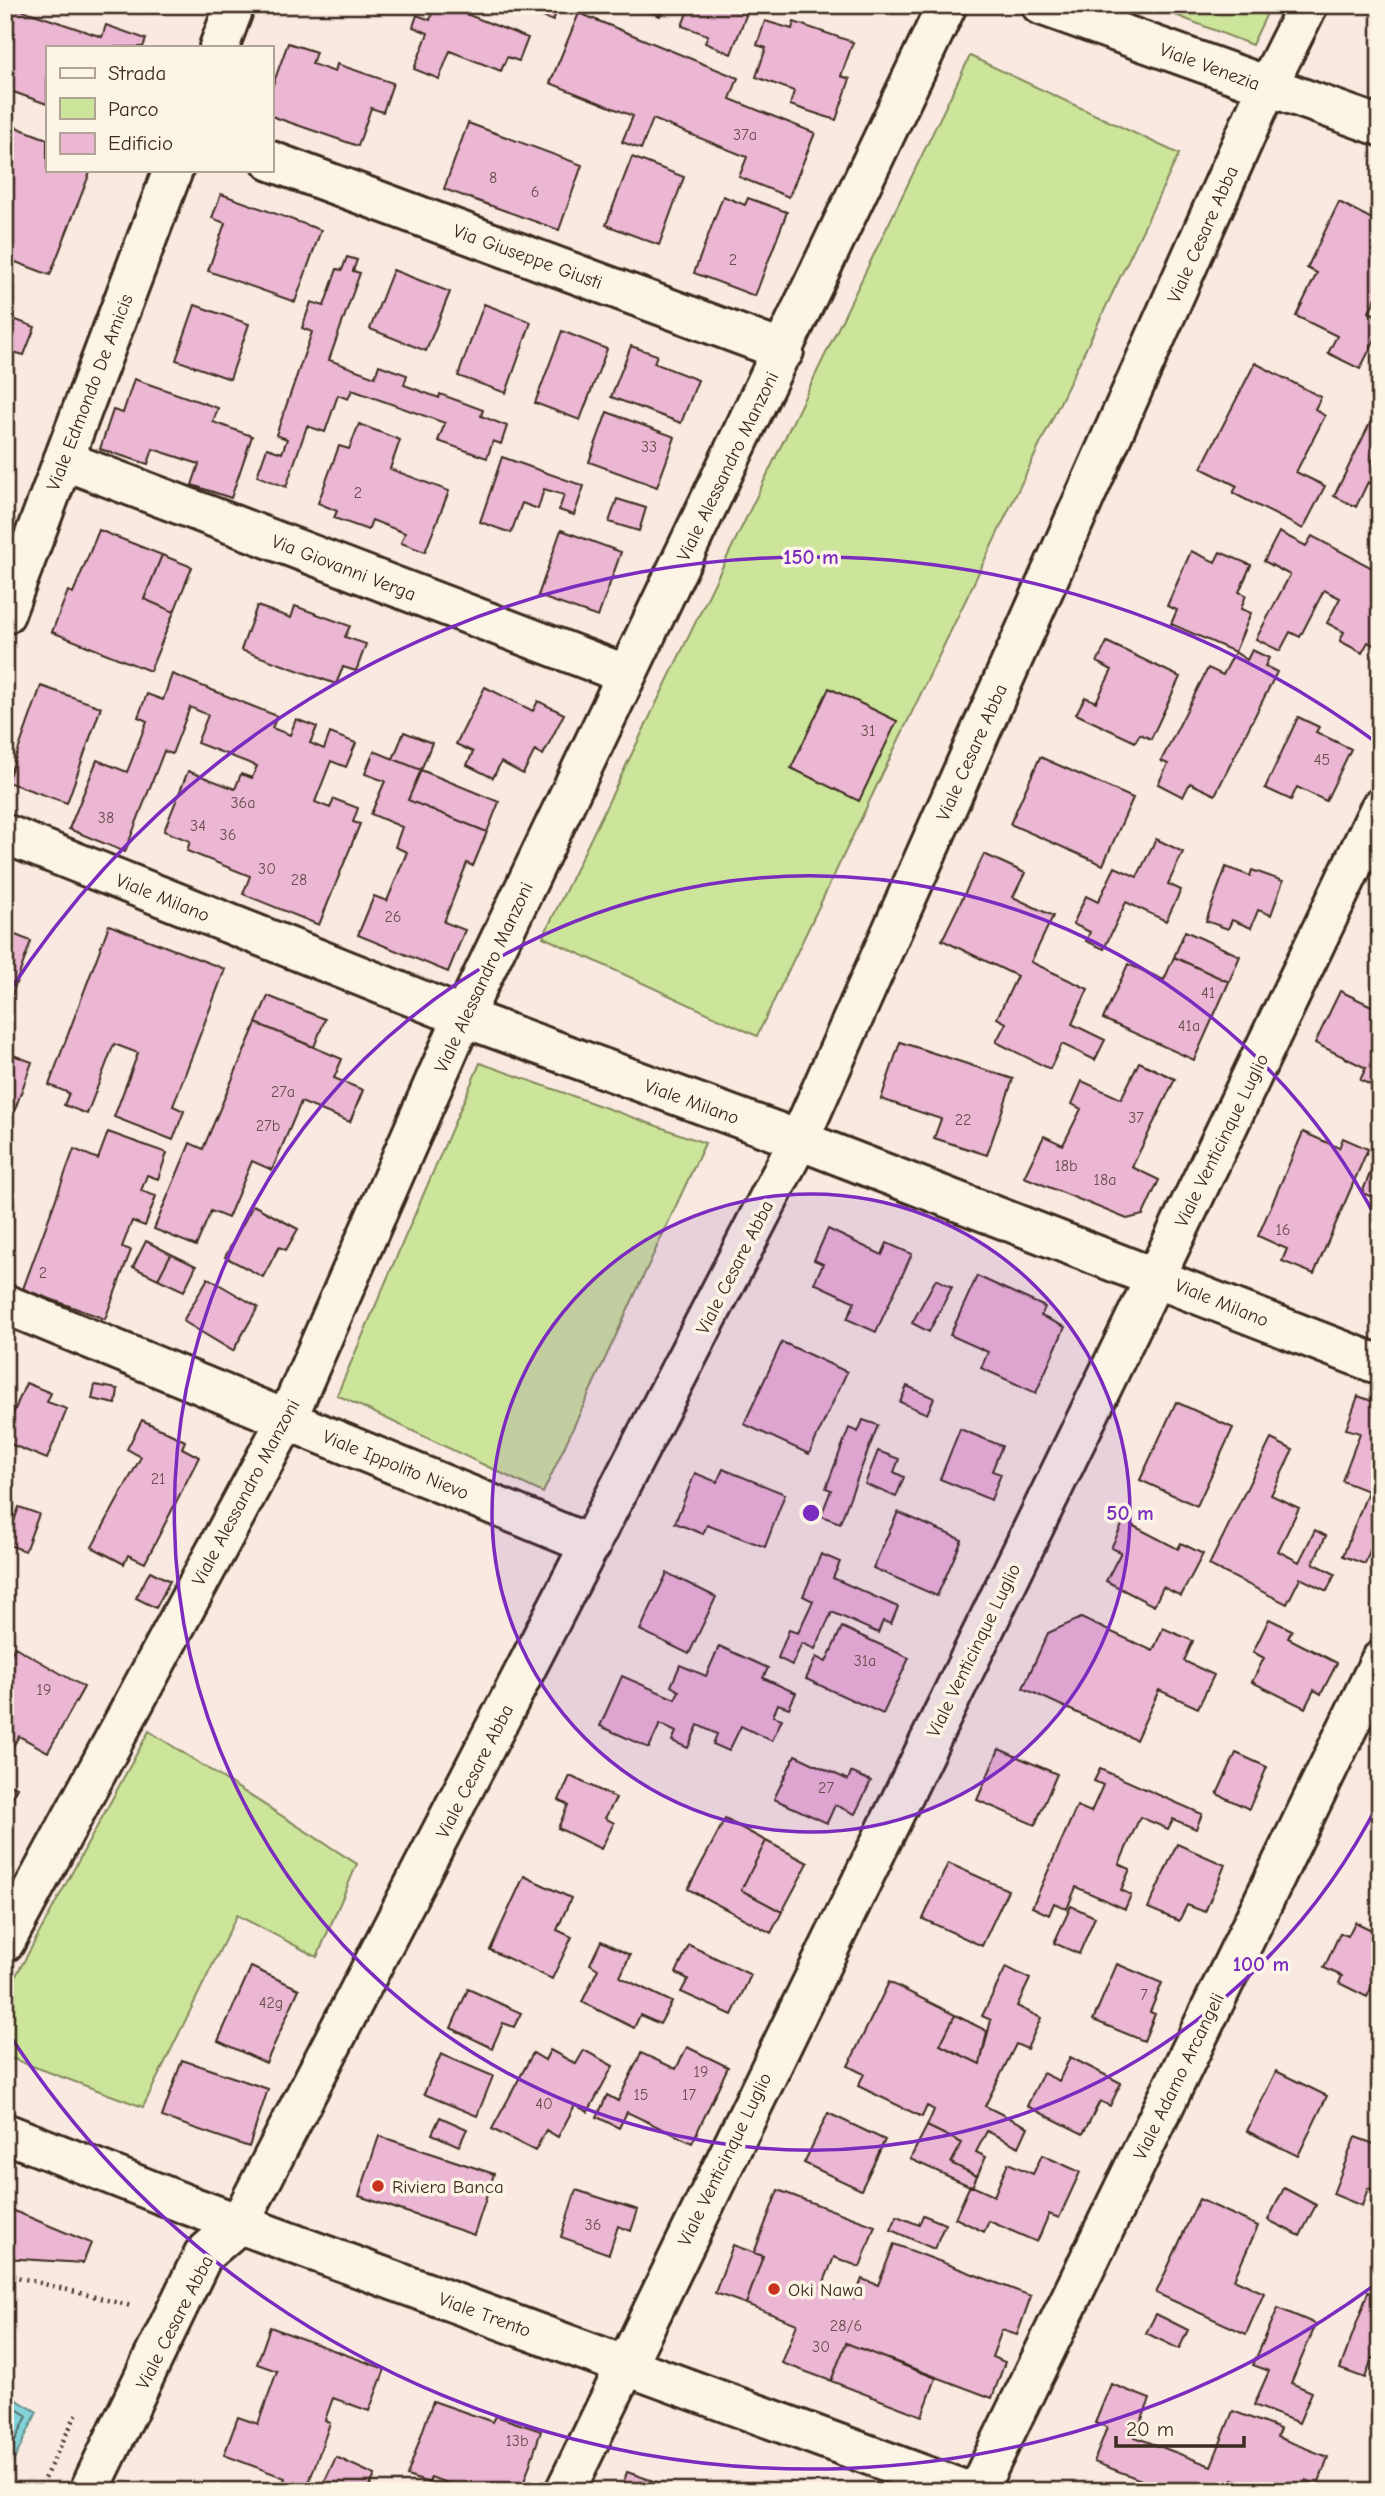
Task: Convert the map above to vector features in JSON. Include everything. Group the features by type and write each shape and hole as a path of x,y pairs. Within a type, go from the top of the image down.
{"street":[{"path":"219,46 235,5"},
{"name":"Viale Alessandro Manzoni","path":"5,1942 287,1419 463,1017 625,674 784,351 947,5"},
{"name":"Viale Venezia","path":"1041,5 1380,126"},
{"name":"Viale Cesare Abba","path":"89,2491 203,2255 239,2224 799,1140 1267,87 1308,5"},
{"name":"Via Giuseppe Giusti","path":"273,162 784,351"},
{"name":"Viale Edmondo De Amicis","path":"5,614 172,172"},
{"name":"Via Giovanni Verga","path":"63,460 625,674"},
{"name":"Viale Venticinque Luglio","path":"565,2491 1156,1276 1380,808"},
{"name":"Viale Milano","path":"5,834 463,1017 799,1140 1156,1276 1380,1365"},
{"name":"Viale Ippolito Nievo","path":"5,1304 591,1545"},
{"name":"Viale Adamo Arcangeli","path":"977,2491 1380,1661"},
{"name":"Viale Trento","path":"5,2133 239,2224 967,2491"}],"path":[{"path":"5,2274 132,2304 126,2317"},
{"path":"38,2491 82,2404"}],"green space":[{"path":"1150,5 1271,5 1252,45"},
{"path":"970,56 1179,154 757,1036 543,937"},
{"path":"480,1063 705,1143 543,1493 337,1395"},
{"path":"149,1731 357,1864 317,1957 237,1915 143,2107 5,2056 5,1996"}],"water":[{"path":"5,2393 37,2412 5,2479"}],"building":[{"path":"7,5 102,37 106,25 146,39 143,46 46,46 46,104 5,89"},
{"path":"436,5 443,5 528,38 519,61 507,57 501,71 450,51 439,79 414,69 428,33 413,27 417,15 430,20"},
{"path":"513,5 559,5 553,21"},
{"path":"631,5 665,5 660,16"},
{"path":"690,5 750,5 731,54 705,43 708,35 682,26"},
{"path":"579,13 738,78 730,99 815,133 789,197 739,177 747,157 653,119 641,149 622,142 633,116 550,83"},
{"path":"765,21 792,29 794,22 853,42 841,76 850,79 836,120 790,105 794,91 756,77 766,48 757,45"},
{"path":"288,43 316,52 312,64 335,72 337,64 393,83 383,112 371,108 358,146 273,117 273,84"},
{"path":"5,123 46,139 46,172 90,172 50,275 5,258 5,196 10,183 5,181"},
{"path":"468,123 582,165 559,230 444,189"},
{"path":"632,157 684,177 659,245 606,225"},
{"path":"221,194 321,230 295,302 208,271 225,223 212,218"},
{"path":"723,196 745,205 748,198 787,212 755,296 694,273"},
{"path":"1339,202 1380,223 1380,290 1369,312 1380,317 1380,329 1360,369 1328,353 1337,336 1296,316 1317,273 1307,268"},
{"path":"347,257 357,260 353,271 360,273 329,360 375,377 379,365 407,375 404,385 439,398 440,394 483,410 481,416 507,426 501,444 493,441 487,458 438,441 445,423 352,390 348,399 338,395 325,432 307,426 286,487 257,476 267,448 282,453 287,439 276,435 312,332 302,328 311,302 324,306 337,269 342,270"},
{"path":"393,270 450,292 426,351 370,329"},
{"path":"484,304 531,322 506,393 458,376"},
{"path":"195,305 249,324 230,379 176,360"},
{"path":"5,316 35,327 24,355 13,352 5,373"},
{"path":"562,331 607,349 580,420 535,403"},
{"path":"631,346 657,355 654,363 698,380 681,423 611,397"},
{"path":"1255,363 1321,397 1315,409 1325,416 1296,472 1325,486 1303,529 1233,493 1237,486 1201,468"},
{"path":"134,379 218,408 213,422 252,436 231,498 192,485 199,464 153,449 148,464 100,449 113,410 123,413"},
{"path":"1380,403 1380,454 1377,453 1371,463 1380,467 1380,471 1373,485 1368,482 1356,507 1334,496"},
{"path":"607,412 675,437 657,487 589,462"},
{"path":"359,424 400,440 390,469 449,491 425,552 401,543 405,533 372,520 368,530 334,518 337,511 318,503 339,446 349,449"},
{"path":"502,457 584,486 574,515 559,510 564,495 544,489 538,509 522,503 511,533 480,522"},
{"path":"617,499 646,508 639,531 609,522"},
{"path":"99,530 162,555 144,599 174,612 150,671 52,632 68,591 73,593"},
{"path":"561,530 621,552 598,617 538,596"},
{"path":"1279,532 1306,546 1312,536 1380,572 1380,648 1368,642 1362,653 1340,641 1344,632 1327,623 1340,598 1324,590 1300,637 1290,632 1280,651 1256,639 1290,575 1264,561"},
{"path":"1191,551 1215,562 1220,552 1251,565 1239,592 1246,595 1241,609 1251,613 1235,652 1171,624 1177,610 1167,606"},
{"path":"162,555 192,567 174,612 144,599"},
{"path":"257,606 291,618 295,606 350,626 345,637 366,644 356,671 343,667 336,684 241,650"},
{"path":"1107,642 1180,677 1151,739 1140,734 1135,742 1076,714 1085,697 1096,702 1112,670 1097,662"},
{"path":"1252,650 1269,658 1265,666 1277,672 1215,795 1190,783 1183,797 1158,784 1168,764 1161,761 1208,668 1223,675 1235,652 1247,660"},
{"path":"172,674 277,716 272,728 290,735 296,719 317,727 310,743 324,749 330,733 356,743 346,767 331,761 315,802 330,808 334,799 358,808 353,822 360,824 319,925 243,894 250,876 187,851 190,841 164,831 188,771 235,789 241,774 252,778 257,766 197,743 208,715 190,707 172,754 164,751 125,852 69,829 97,760 127,772 147,721 138,717 147,694 163,700"},
{"path":"41,686 101,707 67,803 7,782"},
{"path":"485,687 533,711 538,701 564,714 543,755 535,750 523,774 501,762 493,778 467,765 473,752 456,744"},
{"path":"829,688 897,721 859,801 791,768"},
{"path":"1298,717 1319,727 1316,732 1351,749 1326,801 1297,787 1291,800 1265,788"},
{"path":"404,732 432,743 421,770 393,759"},
{"path":"374,751 421,770 408,800 487,832 473,866 467,863 444,922 465,930 448,972 358,935 374,896 387,901 407,852 395,847 402,827 371,814 385,781 365,774"},
{"path":"1040,757 1133,798 1103,865 1010,824"},
{"path":"421,770 499,802 487,832 408,800"},
{"path":"1156,839 1183,852 1168,884 1181,890 1166,921 1126,902 1104,949 1086,941 1090,932 1073,924 1086,896 1098,902 1115,867 1137,877"},
{"path":"984,854 1025,873 1013,897 1053,916 1031,962 1088,989 1072,1024 1105,1040 1095,1060 1062,1044 1050,1069 996,1042 1006,1023 997,1018 1017,976 942,940"},
{"path":"1226,867 1250,876 1252,870 1283,881 1271,915 1258,910 1251,928 1232,920 1228,929 1206,921"},
{"path":"109,925 225,969 173,1106 184,1111 173,1140 114,1117 138,1053 114,1044 87,1114 64,1105 69,1093 49,1085"},
{"path":"5,931 31,941 5,1014"},
{"path":"1185,931 1240,956 1229,982 1174,957"},
{"path":"1174,957 1229,982 1194,1060 1103,1019 1128,964 1164,980"},
{"path":"1340,991 1380,1010 1380,1089 1360,1080 1366,1068 1315,1043"},
{"path":"268,996 325,1019 314,1047 256,1023"},
{"path":"256,1023 342,1059 334,1078 363,1090 350,1122 301,1102 272,1170 252,1161 228,1218 211,1211 196,1246 154,1229 190,1143 203,1149"},
{"path":"900,1042 1013,1079 987,1155 934,1138 941,1119 881,1099"},
{"path":"5,1052 32,1062 5,1137"},
{"path":"1139,1062 1175,1079 1132,1167 1159,1180 1143,1215 1127,1219 1024,1177 1044,1136 1063,1145 1081,1109 1072,1104 1082,1081 1121,1099"},
{"path":"108,1132 167,1153 158,1179 147,1175 141,1191 156,1196 145,1226 132,1221 122,1247 131,1250 105,1319 23,1289 74,1149 98,1159"},
{"path":"1303,1132 1339,1148 1343,1138 1368,1149 1314,1274 1282,1261 1287,1249 1258,1236"},
{"path":"1380,1149 1380,1200 1362,1193"},
{"path":"253,1205 298,1229 286,1250 279,1247 263,1277 225,1257"},
{"path":"828,1229 882,1255 887,1243 912,1254 876,1332 847,1319 855,1302 814,1283 823,1264 814,1260"},
{"path":"146,1241 171,1254 158,1279 133,1267"},
{"path":"171,1254 196,1266 184,1291 158,1279"},
{"path":"977,1276 1045,1307 1041,1316 1065,1327 1036,1393 981,1368 988,1352 950,1335"},
{"path":"208,1278 258,1307 233,1351 183,1321"},
{"path":"936,1279 952,1287 929,1332 912,1323"},
{"path":"782,1342 847,1372 809,1454 744,1424"},
{"path":"26,1383 51,1393 47,1402 67,1409 47,1459 5,1442 5,1433"},
{"path":"95,1385 118,1389 116,1404 92,1399"},
{"path":"907,1386 934,1398 927,1414 900,1402"},
{"path":"1358,1396 1380,1404 1380,1532 1377,1531 1365,1564 1343,1556 1368,1491 1342,1481 1360,1433 1346,1429"},
{"path":"1176,1402 1233,1428 1197,1506 1140,1480"},
{"path":"142,1420 185,1441 182,1448 199,1457 145,1563 128,1555 124,1564 92,1547 141,1457 127,1449"},
{"path":"863,1420 878,1425 840,1523 821,1516 831,1490 826,1488 849,1428 858,1432"},
{"path":"960,1429 1002,1446 992,1471 1001,1474 991,1500 940,1479"},
{"path":"1271,1439 1293,1450 1271,1495 1299,1508 1278,1551 1299,1562 1315,1530 1326,1536 1313,1563 1335,1574 1327,1591 1300,1578 1287,1604 1209,1565"},
{"path":"878,1451 899,1459 894,1472 904,1477 896,1497 865,1484"},
{"path":"723,1469 785,1494 765,1547 707,1525 703,1534 675,1523 695,1473 717,1482"},
{"path":"19,1507 39,1514 25,1551 6,1544"},
{"path":"898,1512 962,1540 937,1596 873,1568"},
{"path":"1124,1521 1178,1549 1181,1543 1203,1554 1181,1596 1163,1587 1154,1606 1106,1581 1121,1552 1111,1548"},
{"path":"821,1554 840,1562 833,1578 898,1607 891,1624 883,1621 878,1633 832,1612 815,1649 802,1643 792,1665 778,1658 789,1630 798,1633 813,1601 803,1596"},
{"path":"150,1571 170,1581 156,1608 136,1598"},
{"path":"667,1573 716,1597 689,1654 640,1630"},
{"path":"1081,1618 1153,1651 1163,1628 1193,1641 1184,1661 1214,1675 1198,1708 1159,1690 1136,1740 1023,1688 1048,1633"},
{"path":"1269,1619 1292,1630 1288,1638 1337,1663 1321,1694 1314,1690 1305,1708 1252,1682 1264,1658 1253,1652"},
{"path":"842,1627 909,1658 883,1714 806,1679 816,1657 826,1662"},
{"path":"719,1646 768,1668 763,1678 796,1693 789,1708 778,1704 773,1716 782,1719 772,1741 741,1726 729,1751 713,1744 717,1734 698,1725 688,1748 672,1741 676,1732 660,1724 649,1748 600,1726 622,1676 675,1699 679,1691 671,1686 680,1665 706,1676"},
{"path":"15,1647 84,1687 48,1752 19,1736 9,1753 5,1751 5,1701 9,1695 5,1693 5,1663"},
{"path":"999,1749 1057,1774 1035,1825 977,1800"},
{"path":"1236,1753 1267,1767 1249,1809 1217,1794"},
{"path":"795,1755 848,1780 851,1772 871,1781 855,1814 835,1805 827,1823 774,1799"},
{"path":"1100,1769 1202,1814 1196,1829 1173,1819 1168,1829 1140,1817 1119,1864 1130,1869 1121,1890 1131,1895 1125,1909 1076,1887 1067,1909 1054,1903 1049,1915 1032,1907 1077,1806 1091,1812 1103,1785 1094,1781"},
{"path":"570,1776 616,1798 605,1818 614,1823 601,1849 558,1828 568,1805 559,1800"},
{"path":"5,1782 17,1787 5,1816"},
{"path":"725,1819 766,1841 741,1890 782,1912 771,1933 688,1889"},
{"path":"766,1841 808,1863 782,1912 741,1890"},
{"path":"1177,1844 1225,1865 1205,1912 1187,1905 1179,1921 1148,1908"},
{"path":"948,1863 1008,1890 982,1946 923,1919"},
{"path":"524,1876 571,1898 557,1930 572,1937 552,1979 490,1950"},
{"path":"1071,1906 1095,1917 1079,1954 1054,1943"},
{"path":"1355,1922 1380,1934 1380,1969 1367,1997 1339,1983 1342,1976 1324,1968 1340,1933 1348,1936"},
{"path":"601,1941 630,1955 620,1977 672,2002 660,2024 640,2015 634,2028 582,2002 598,1969 590,1964"},
{"path":"689,1945 751,1975 732,2015 681,1992 688,1979 676,1973"},
{"path":"1117,1964 1162,1983 1150,2012 1155,2014 1144,2041 1093,2020"},
{"path":"251,1967 299,1989 266,2063 218,2041"},
{"path":"1006,1967 1030,1979 1017,2006 1041,2018 1027,2049 1016,2044 985,2106 1028,2127 1019,2147 987,2131 976,2152 986,2157 977,2176 951,2163 962,2143 927,2126 934,2110 927,2106 922,2117 858,2086 864,2074 848,2066 889,1982 955,2015 940,2045 980,2064 991,2020 982,2016"},
{"path":"468,1989 521,2013 514,2027 503,2023 492,2048 451,2028"},
{"path":"955,2015 987,2031 980,2064 940,2045"},
{"path":"687,2047 728,2067 692,2143 627,2112 619,2128 597,2117 607,2095 618,2101 641,2053 676,2069"},
{"path":"550,2050 576,2064 584,2050 613,2066 588,2112 575,2105 558,2137 546,2130 535,2151 492,2129 533,2053 545,2060"},
{"path":"441,2054 493,2076 477,2116 424,2094"},
{"path":"1070,2057 1121,2083 1110,2106 1100,2101 1083,2134 1027,2106 1043,2073 1059,2081"},
{"path":"182,2060 268,2089 249,2147 162,2117"},
{"path":"1276,2071 1327,2096 1298,2156 1247,2131"},
{"path":"828,2113 885,2140 861,2190 804,2163"},
{"path":"440,2117 467,2129 459,2146 432,2134"},
{"path":"927,2126 962,2143 951,2163 977,2176 972,2187 910,2159"},
{"path":"379,2136 494,2174 474,2235 359,2196"},
{"path":"1355,2137 1380,2146 1380,2192 1368,2188 1362,2206 1333,2194"},
{"path":"1042,2155 1080,2172 1059,2218 1049,2214 1037,2242 989,2221 984,2232 955,2218 970,2185 994,2196 1008,2163 1033,2174"},
{"path":"1284,2188 1316,2205 1300,2236 1268,2220"},
{"path":"576,2190 638,2210 631,2231 618,2226 609,2254 561,2237"},
{"path":"778,2190 875,2226 860,2267 834,2257 822,2287 854,2299 862,2279 878,2285 894,2244 1031,2296 1017,2335 1002,2330 992,2357 1005,2362 992,2398 846,2343 831,2381 782,2363 797,2324 746,2304 763,2256 754,2253"},
{"path":"1199,2199 1258,2226 1234,2279 1264,2293 1246,2334 1156,2293"},
{"path":"5,2207 91,2243 83,2263 5,2258"},
{"path":"923,2215 945,2224 934,2249 891,2230 897,2216 919,2225"},
{"path":"733,2245 763,2256 746,2304 715,2293"},
{"path":"1368,2292 1380,2296 1380,2361 1372,2358 1365,2378 1340,2369"},
{"path":"1278,2308 1316,2324 1291,2383 1312,2392 1299,2423 1254,2405 1269,2371 1253,2365"},
{"path":"1156,2314 1188,2330 1179,2349 1146,2333"},
{"path":"270,2327 385,2369 369,2411 333,2398 325,2420 330,2423 306,2491 281,2490 285,2478 224,2455 238,2417 258,2424 277,2371 257,2364"},
{"path":"846,2343 936,2378 922,2416 831,2381"},
{"path":"1111,2384 1150,2399 1135,2437 1211,2466 1233,2411 1280,2429 1277,2437 1328,2457 1318,2485 1306,2480 1302,2491 1262,2491 1233,2480 1229,2491 1170,2491 1094,2462 1107,2427 1095,2423"},
{"path":"433,2401 493,2422 496,2416 541,2431 521,2491 467,2491 431,2477 429,2483 407,2476"},
{"path":"336,2457 375,2475 368,2491 320,2491"},
{"path":"627,2472 683,2491 621,2491"}],"place":[{"name":"Riviera Banca","path":"378,2186"},
{"name":"Oki Nawa","path":"774,2289"}]}
